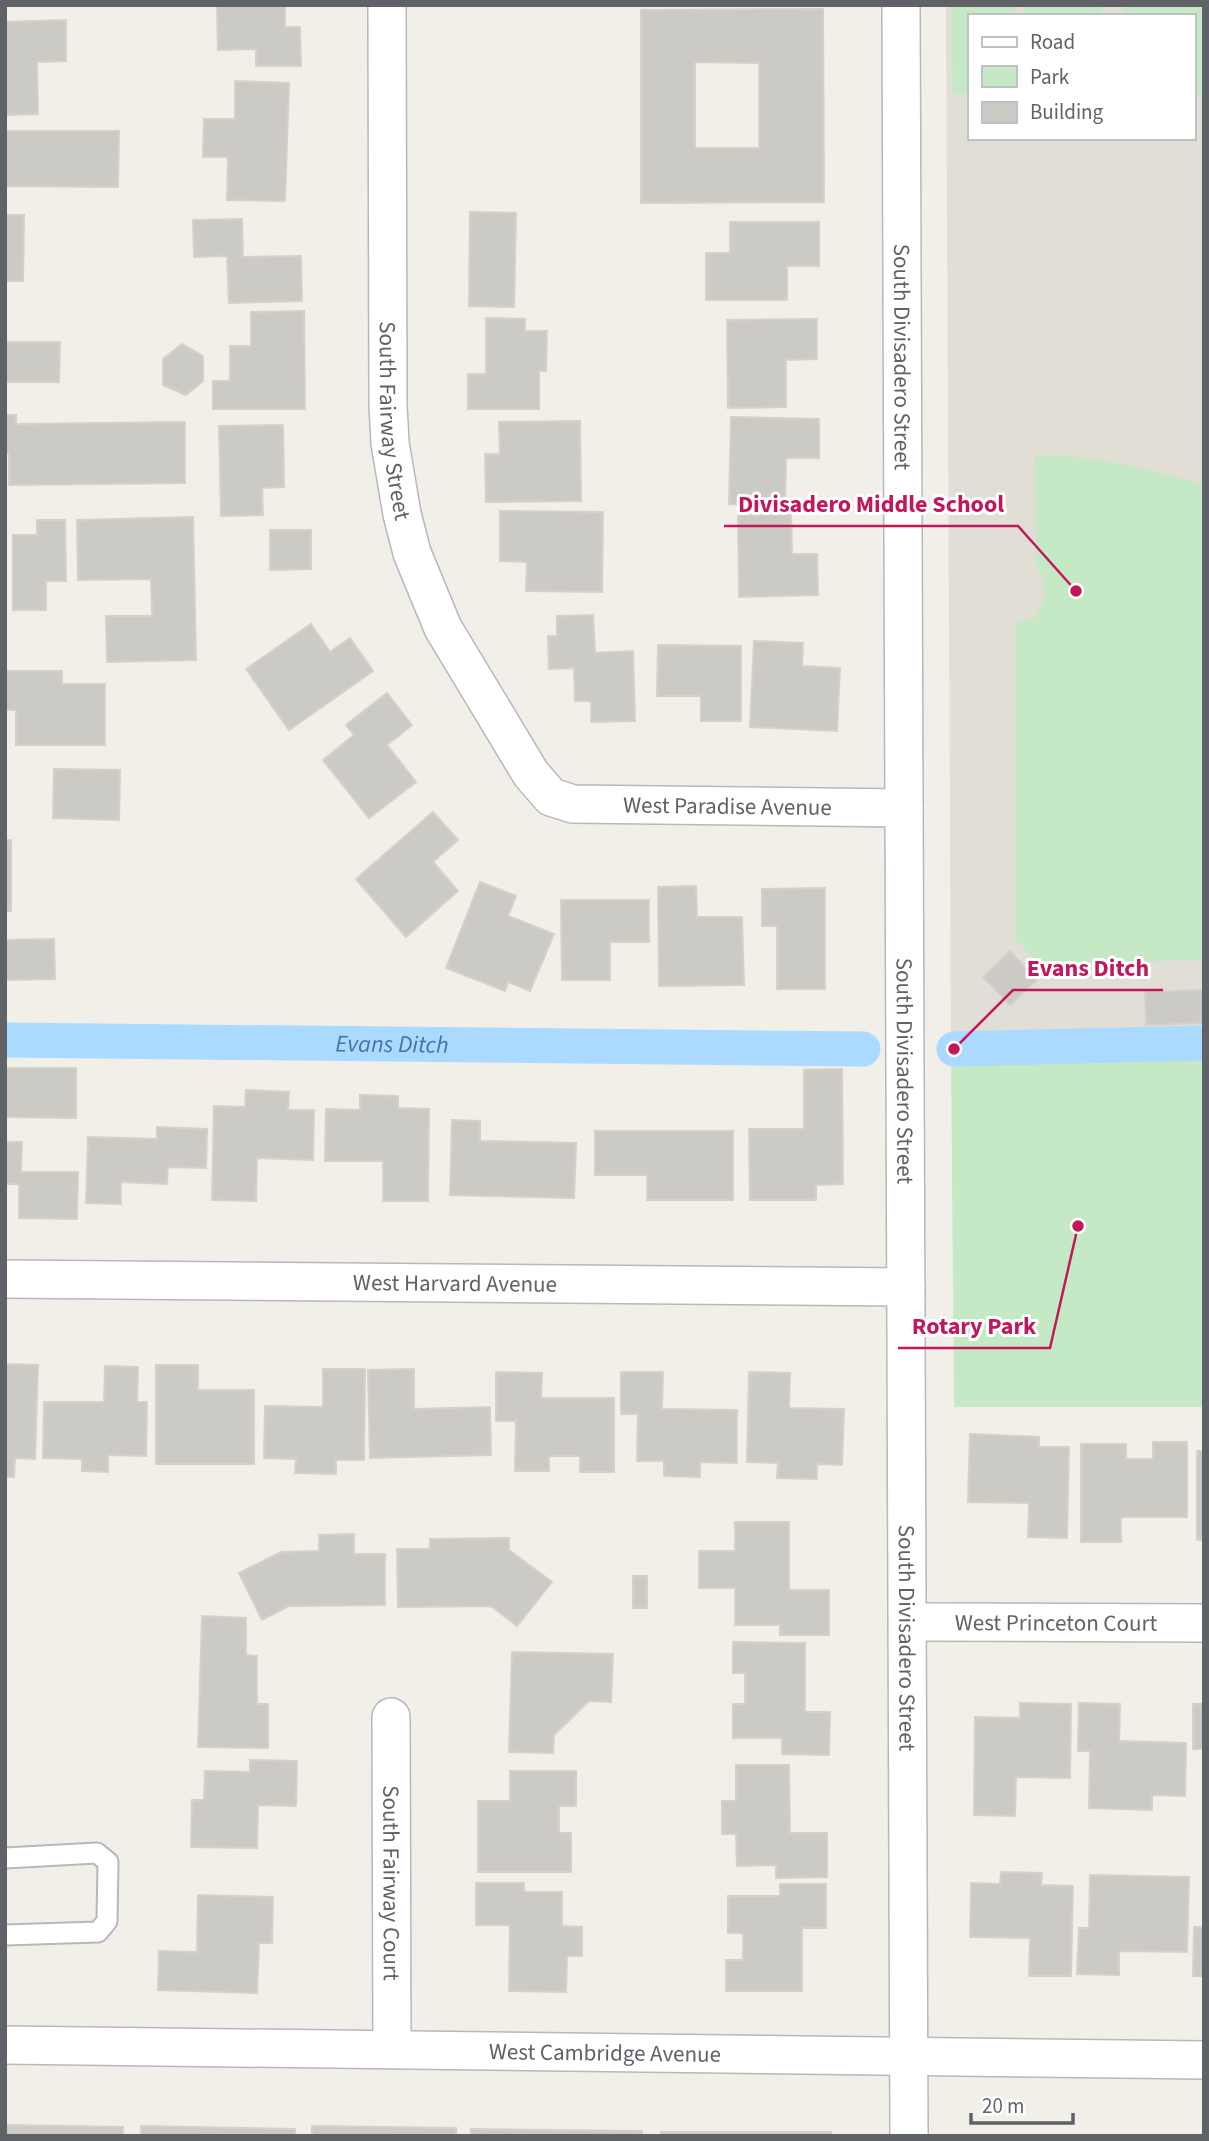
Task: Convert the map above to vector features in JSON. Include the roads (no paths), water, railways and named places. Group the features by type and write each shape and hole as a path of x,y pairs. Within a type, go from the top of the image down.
{"street":[{"name":"South Fairway Street","path":"387,5 388,405 390,443 402,513 412,552 443,628 531,774 551,797"},
{"name":"South Divisadero Street","path":"901,5 909,2136"},
{"name":"West Paradise Avenue","path":"551,797 573,804 904,808"},
{"name":"West Harvard Avenue","path":"5,1279 906,1287"},
{"name":"West Princeton Court","path":"909,1622 1204,1623"},
{"name":"South Fairway Court","path":"391,1717 393,2049"},
{"name":"West Cambridge Avenue","path":"5,2045 1204,2060"}],"lane":[{"path":"5,1858 97,1853 108,1862 107,1921 98,1932 5,1935"}],"waterway":[{"name":"Evans Ditch","path":"5,1040 863,1049"},
{"name":"Evans Ditch","path":"954,1049 1204,1043"}],"place":[{"name":"Divisadero Middle School","path":"1076,591"},
{"name":"Evans Ditch","path":"954,1049"},
{"name":"Rotary Park","path":"1078,1226"}]}
